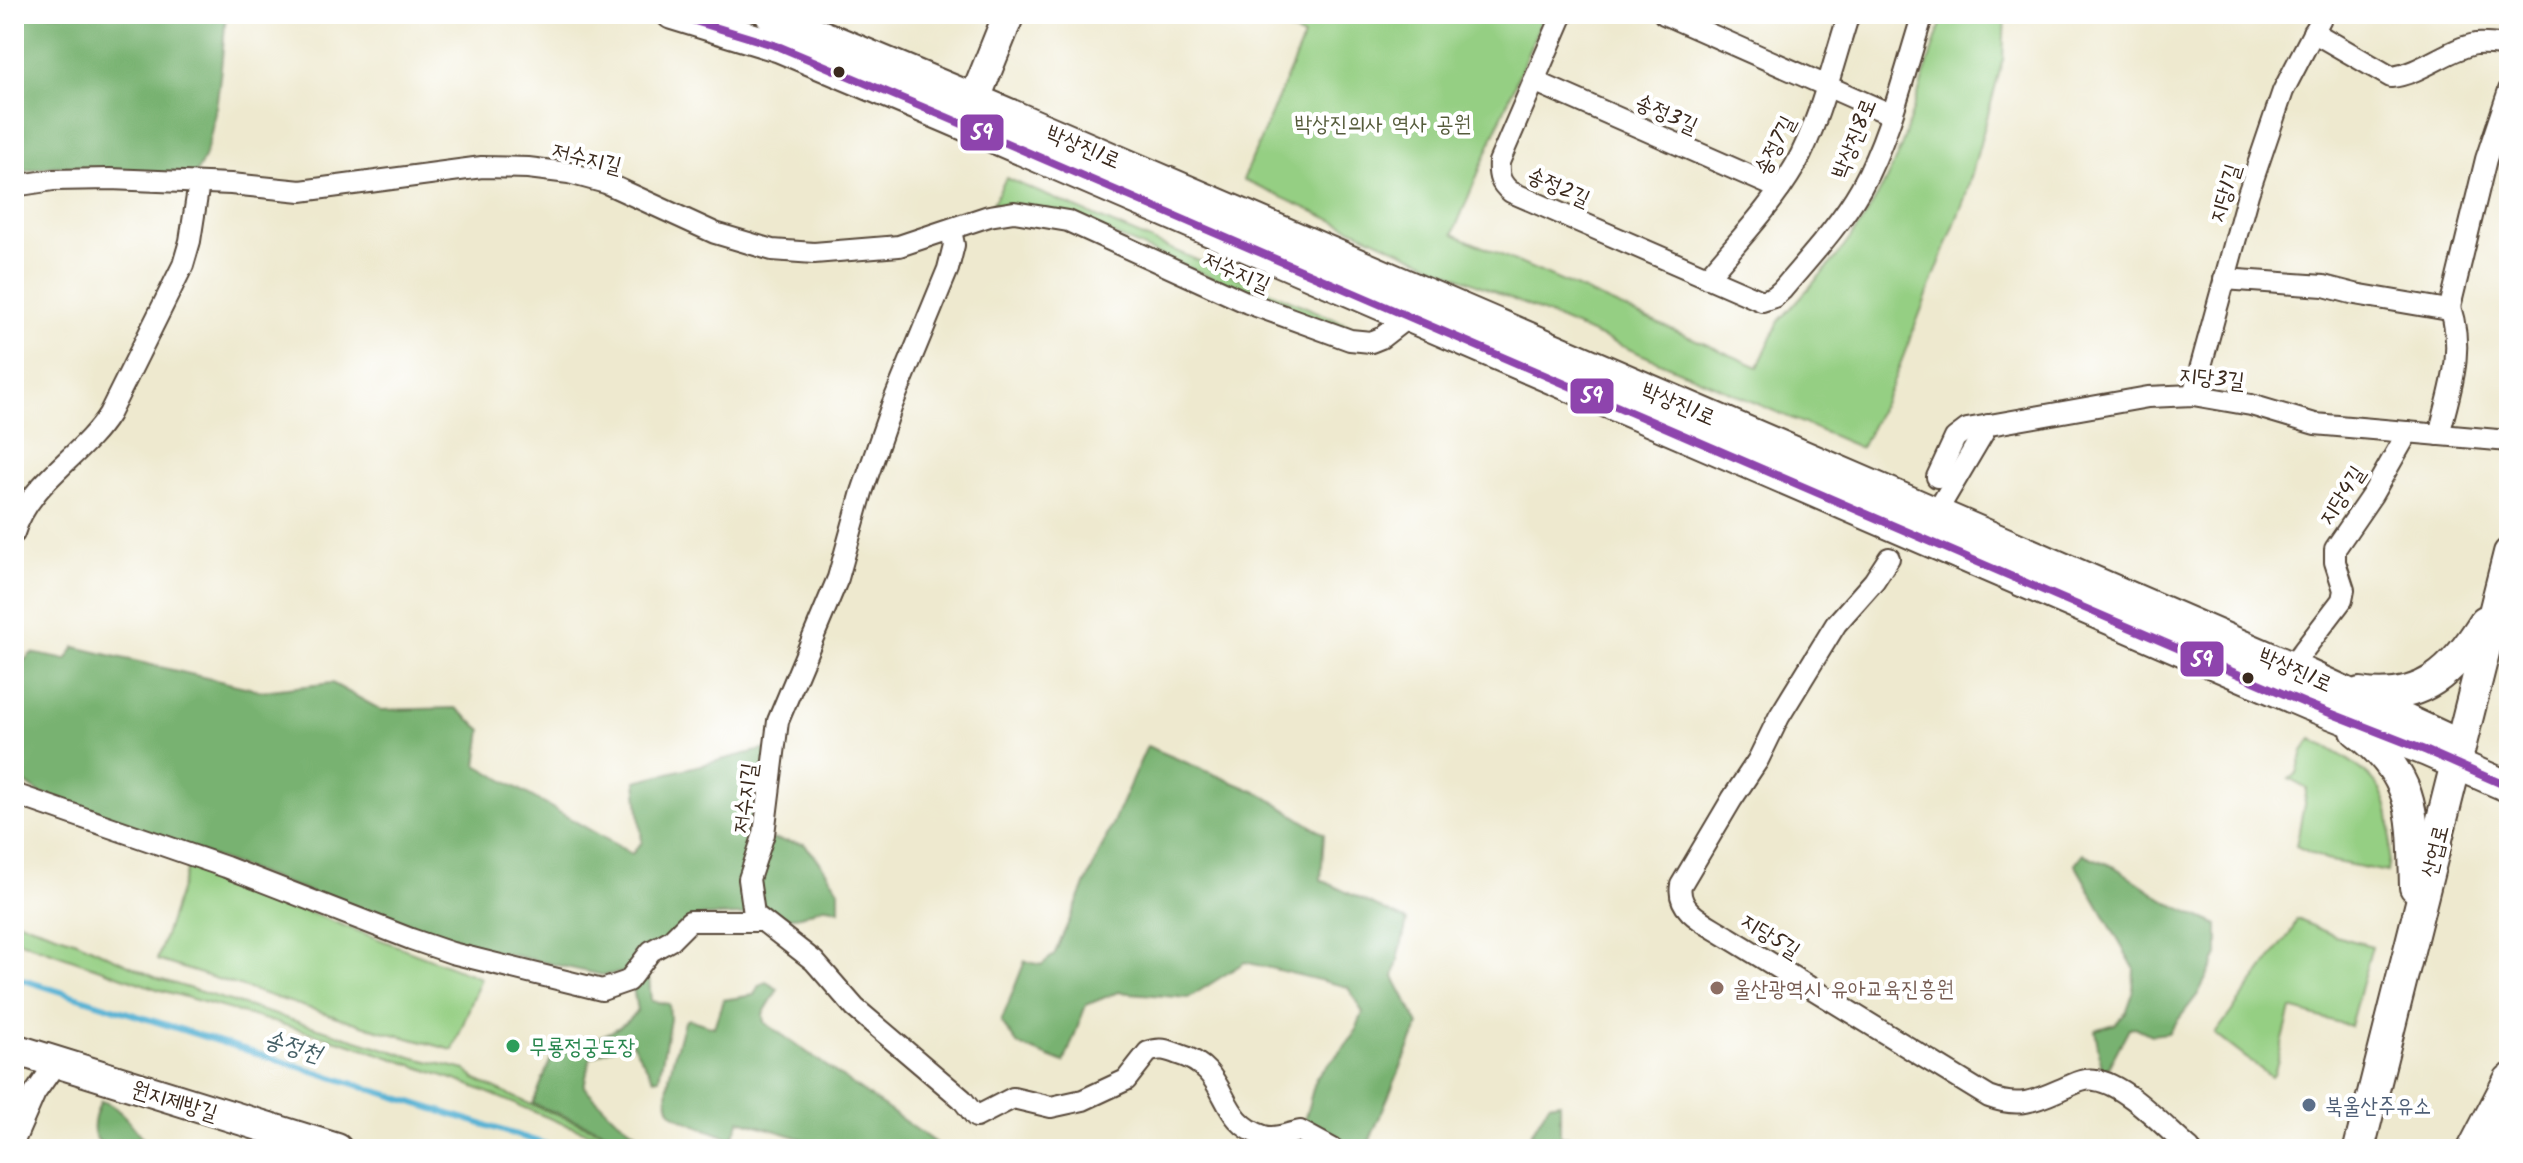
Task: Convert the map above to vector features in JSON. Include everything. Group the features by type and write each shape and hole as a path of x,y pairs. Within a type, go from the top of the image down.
{"street":[{"name":"박상진1로","path":"672,14 960,108 1936,513 2291,667 2342,704"},
{"name":"박상진1로","path":"770,14 960,108 1408,317 2342,704 2501,774"},
{"path":"960,108 987,14"},
{"path":"960,108 1009,14"},
{"name":"송정2길","path":"1563,14 1499,162 1498,174 1502,184 1511,192 1755,299 1768,300"},
{"path":"1664,14 1890,114"},
{"name":"송정7길","path":"1707,278 1780,189 1808,138 1849,14"},
{"name":"박상진8로","path":"1768,300 1782,290 1846,210 1875,159 1923,14"},
{"path":"2318,23 2391,77 2477,44 2509,46"},
{"name":"지당1길","path":"2193,395 2248,194 2283,91 2318,23"},
{"name":"송정3길","path":"1534,81 1780,189"},
{"path":"2439,435 2459,349 2450,307 2486,159 2509,90"},
{"name":"저수지길","path":"14,186 53,180 110,179 301,191 482,167 528,168 569,173 606,183 715,233 772,250 814,253 899,246 989,216 1014,212 1068,221 1248,303 1350,340 1371,342 1408,317"},
{"path":"14,533 27,504 99,429 109,414 183,265 199,183"},
{"name":"저수지길","path":"760,921 751,905 749,879 764,834 778,721 838,578 892,405 948,269 954,245 951,230"},
{"path":"2224,279 2324,286 2443,309 2450,307"},
{"name":"지당3길","path":"1937,477 1955,438 1967,429 2148,397 2193,395 2251,405 2315,424 2509,441"},
{"path":"1936,513 1988,425"},
{"name":"지당4길","path":"2291,667 2342,600 2344,590 2335,562 2335,549 2372,495 2408,432"},
{"name":"산업로","path":"2359,1149 2509,553"},
{"name":"지당5길","path":"1889,558 1874,581 1836,624 1779,717 1758,760 1681,885 1682,904 1717,930 1989,1097 2004,1103 2032,1102 2093,1079 2116,1088 2130,1098 2190,1149"},
{"path":"2416,923 2413,832 2403,783 2342,704 2374,695 2401,694 2434,681 2462,653 2497,603"},
{"path":"14,794 226,867 452,953 602,990 628,981 651,951 671,940 690,921 760,921 814,961 855,1008 962,1099 976,1117 1013,1098 1051,1107 1083,1100 1126,1080 1148,1052 1165,1050 1202,1064 1217,1081 1232,1115 1255,1133 1270,1138 1300,1131 1333,1149"},
{"name":"원지제방길","path":"14,1049 337,1149"},
{"path":"14,1141 35,1093 56,1063"},
{"path":"2473,1149 2509,1080"},
{"path":"2500,1149 2509,1133"}],"green space":[{"path":"14,14 226,14 213,124 202,163 194,175 54,166 14,173"},
{"name":"박상진의사 역사 공원","path":"1252,14 1544,14 1453,234 1758,367 1779,321 1835,259 1865,218 1885,182 1901,147 1944,14 2005,14 2003,59 1966,195 1892,385 1861,448 1439,268 1243,180 1304,37"},
{"path":"1006,178 1362,331 1297,316 1070,215 1031,206 992,205"},
{"path":"75,647 262,691 332,683 381,710 456,708 482,730 477,765 632,854 642,842 636,781 769,748 748,915 697,916 622,973 602,975 411,929 41,794 22,780 15,762 12,736 14,670 32,653 66,660"},
{"path":"2312,739 2354,764 2380,789 2390,822 2387,872 2326,860 2296,846 2307,789 2289,779 2297,773 2303,751"},
{"path":"1147,746 1263,795 1324,834 1321,880 1407,921 1394,977 1419,1025 1366,1149 1342,1149 1303,1125 1316,1078 1353,1037 1363,1013 1348,987 1245,962 1188,998 1118,992 1086,1005 1064,1063 1018,1045 1001,1022 1025,961 1041,965 1054,955"},
{"path":"769,839 804,844 839,890 839,910 822,907 792,917 766,914 753,889"},
{"path":"2083,854 2115,867 2169,903 2218,925 2218,955 2198,994 2168,1033 2151,1035 2135,1027 2129,1028 2108,1068 2102,1070 2095,1030 2115,1024 2126,1013 2133,993 2134,968 2075,864"},
{"path":"188,866 481,978 453,1050 378,1030 157,960"},
{"path":"2297,919 2335,936 2372,946 2350,1026 2291,1009 2271,1077 2215,1034 2291,932"},
{"path":"14,920 77,941 159,979 415,1058 466,1070 476,1080 532,1105 602,1132 665,1149 635,1149 561,1123 467,1084 351,1044 157,989 14,939"},
{"path":"643,976 649,977 651,1001 669,1004 670,1019 659,1078 654,1079 630,1040 590,1058 584,1087 614,1117 652,1144 603,1131 533,1104 558,1041 591,1039 620,1027 637,1011 633,987"},
{"path":"766,982 778,989 763,1014 764,1022 944,1149 836,1149 740,1120 732,1139 673,1113 667,1096 668,1084 684,1022 688,1019 714,1027 723,1000 754,995 759,985"},
{"path":"101,1101 122,1114 151,1149 113,1148 97,1139 95,1118"},
{"path":"1560,1102 1560,1136 1661,1145 1661,1149 1522,1149 1549,1104"}],"waterway":[{"name":"송정천","path":"14,977 561,1149"}],"transit line":[{"name":"59","path":"672,14 780,47 2307,704 2509,787"}],"place":[{"name":"울산광역시 유아교육진흥원","path":"1717,988"},
{"name":"무룡정궁도장","path":"513,1046"},
{"name":"북울산주유소","path":"2309,1105"}]}
